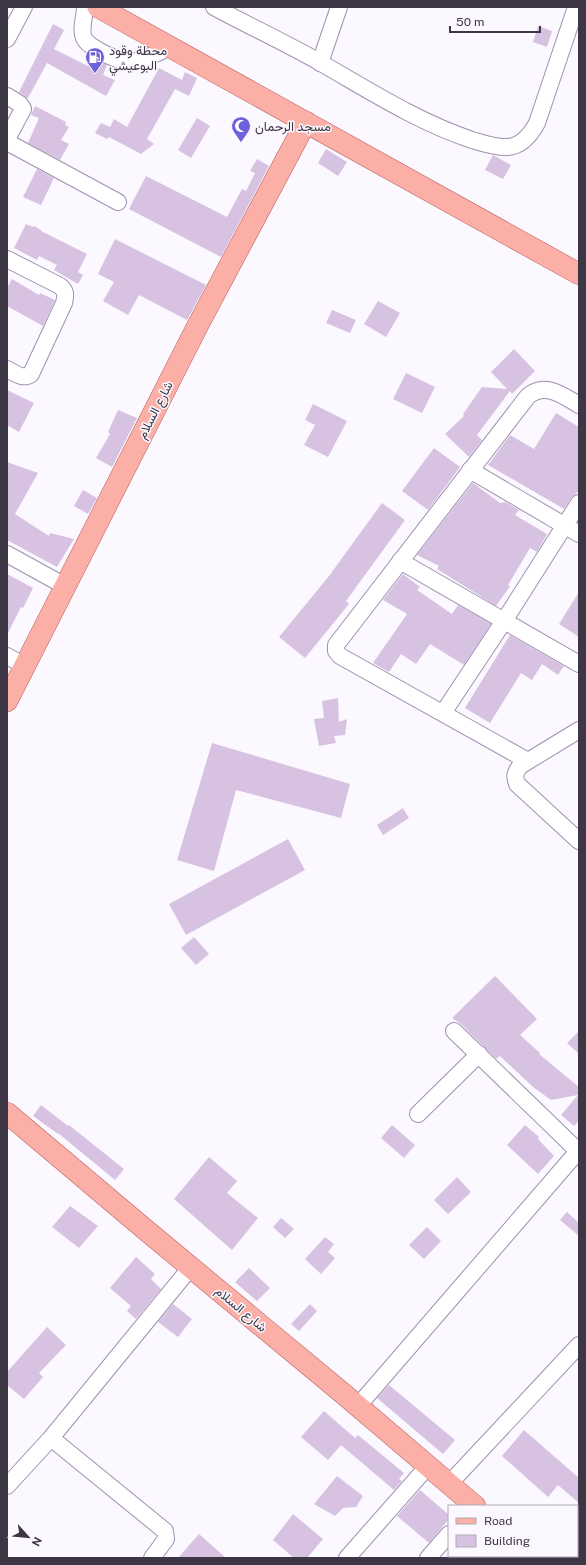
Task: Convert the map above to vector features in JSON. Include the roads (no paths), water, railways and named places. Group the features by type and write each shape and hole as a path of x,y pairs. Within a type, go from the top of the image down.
{"main road":[{"path":"98,7 579,274"},
{"name":"شارع السلام","path":"7,701 16,661 65,586 198,325 306,122"},
{"name":"شارع السلام","path":"7,1113 358,1406 474,1505"}],"street":[{"path":"7,39 24,7"},
{"path":"85,7 83,32 84,40 90,45 120,61 128,63 136,62 170,47"},
{"path":"214,7 320,63 381,98 429,122 458,135 484,144 507,147 515,145 526,139 533,131 537,123 576,7"},
{"path":"320,63 339,7"},
{"path":"7,96 20,104 23,109 7,139"},
{"path":"7,142 118,202"},
{"path":"7,259 60,286 66,294 64,302 31,374 24,376 7,369"},
{"path":"528,761 340,656 336,651 337,642 524,401 532,393 538,390 549,390 579,404"},
{"path":"470,470 579,534"},
{"path":"443,713 579,503"},
{"path":"7,554 65,586"},
{"path":"400,561 579,664"},
{"path":"579,730 520,766 515,772 517,784 579,841"},
{"path":"358,1406 579,1150 454,1031"},
{"path":"418,1114 479,1054"},
{"path":"7,1486 51,1438 191,1266"},
{"path":"449,1484 579,1345"},
{"path":"51,1438 165,1531 166,1539 152,1558"},
{"path":"347,1558 428,1466"},
{"path":"428,1558 448,1535"}],"place":[{"name":"محطة وقود البوعيشي","path":"95,74"},
{"name":"مسجد الرحمان","path":"241,143"}]}
